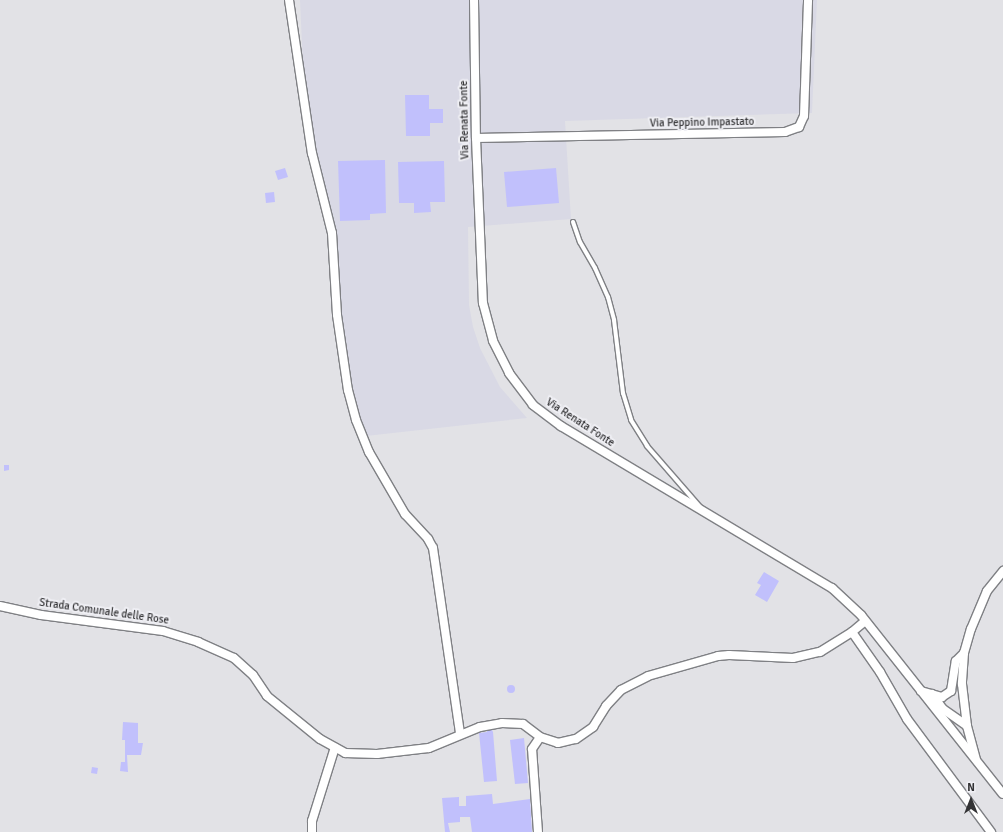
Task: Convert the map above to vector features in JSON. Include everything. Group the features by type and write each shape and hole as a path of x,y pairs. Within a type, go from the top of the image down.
{"street":[{"path":"289,0 309,138 332,233 337,315 348,390 356,420 369,452 406,514 428,538 433,548 460,734"},
{"name":"Via Renata Fonte","path":"474,0 476,138 483,303 493,341 509,373 533,405 561,426 704,513 832,588 866,621 1003,794"},
{"name":"Via Peppino Impastato","path":"476,138 785,132 799,127 804,116 808,0"},
{"path":"978,764 967,726 962,684 964,653 971,629 987,591 1003,571"},
{"name":"Strada Comunale delle Rose","path":"0,606 41,615 163,631 198,642 234,658 253,675 267,696 320,739 345,753 377,754 406,752 429,748 480,727 502,723 523,724 540,737"},
{"path":"538,832 532,749 540,737 558,743 576,739 593,727 606,706 621,690 648,676 718,656 793,658 806,656 820,652 852,632 866,621"},
{"path":"852,632 880,672 906,719 991,832"},
{"path":"921,691 942,696 951,691 956,661 964,653"},
{"path":"932,694 943,709 967,726"},
{"path":"312,832 312,821 334,747"}],"lane":[{"path":"573,222 580,242 595,268 608,297 616,333 623,393 631,420 647,446 704,513"}],"shaded area":[{"path":"300,0 817,0 812,113 565,121 571,219 468,227 469,305 473,327 480,348 500,387 527,418 366,436 353,400 344,353 338,294 304,88"}],"building":[{"path":"405,95 429,95 429,109 443,109 443,123 430,123 430,136 406,136"},
{"path":"385,160 386,213 370,214 370,220 340,221 338,161"},
{"path":"444,161 445,202 430,202 431,212 414,213 414,203 399,203 398,162"},
{"path":"285,168 288,177 278,180 275,171"},
{"path":"556,168 559,203 507,207 504,172"},
{"path":"274,192 275,202 266,203 265,193"},
{"path":"4,465 9,465 9,470 4,471"},
{"path":"764,572 779,581 767,602 755,595 761,585 757,583"},
{"path":"509,685 513,685 515,689 513,693 509,693 507,691 507,687"},
{"path":"123,722 138,723 138,743 143,743 141,755 127,755 128,772 120,771 121,762 125,762 125,740 122,740"},
{"path":"487,730 492,730 493,732 497,781 484,782 479,733 487,732"},
{"path":"524,738 528,783 515,784 510,740"},
{"path":"92,767 98,768 97,774 91,773"},
{"path":"492,794 493,804 530,799 532,832 472,832 470,817 460,817 460,822 448,823 450,832 445,832 442,798 459,797 459,806 466,806 466,796"}]}
